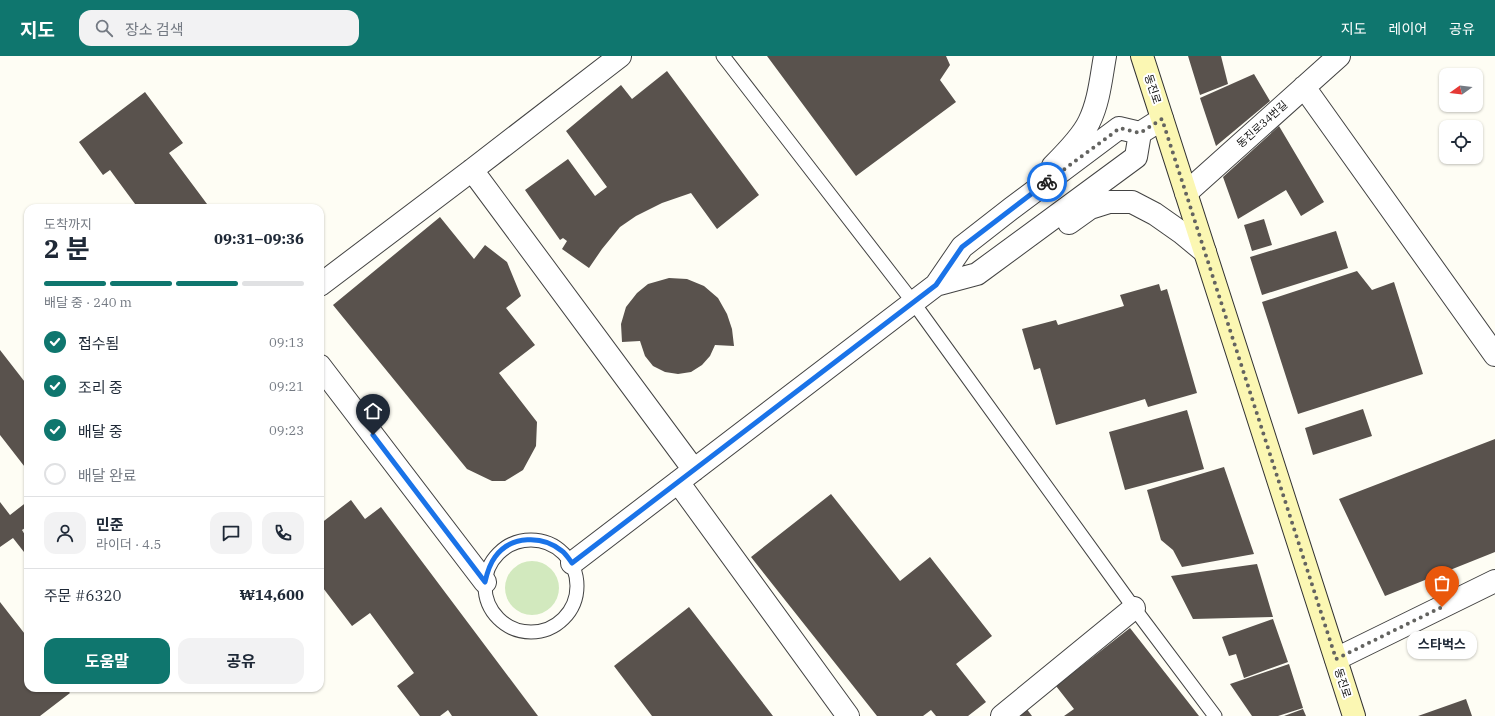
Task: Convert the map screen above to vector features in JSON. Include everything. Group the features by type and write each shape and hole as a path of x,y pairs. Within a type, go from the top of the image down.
{"street":[{"path":"324,282 620,56"},
{"path":"1012,208 1067,152 1089,123 1099,94 1105,56"},
{"name":"동진로","path":"1142,56 1354,716"},
{"name":"동진로34번길","path":"1186,193 1339,56"},
{"path":"1304,87 1495,355"},
{"path":"572,563 936,285 962,247 1012,208 1120,128 1140,133 1162,119"},
{"path":"936,285 977,274 1136,157 1140,133"},
{"path":"472,170 686,476 848,716"},
{"path":"1030,234 1060,229 1090,208 1109,202 1132,202 1155,214 1182,233 1205,252"},
{"path":"324,371 485,582"},
{"path":"1336,659 1495,581"},
{"path":"1002,716 1134,608"}],"lane":[{"path":"723,56 913,302 1134,608 1215,716"},
{"path":"521,540 536,540 550,544 562,552 572,563 577,578 577,594 572,609 562,621 548,630 533,633 517,631 503,624 492,612 486,598 485,582 488,568 496,555 507,546 521,540"}],"green space":[{"path":"527,561 537,561 547,565 555,573 559,583 559,593 555,603 547,611 537,615 527,615 517,611 509,603 505,593 505,583 509,573 517,565"}],"building":[{"path":"767,56 946,56 950,65 940,80 956,102 856,176"},
{"path":"1188,56 1221,56 1228,84 1200,95"},
{"path":"667,71 759,195 717,229 691,193 662,203 636,216 620,227 589,268 562,249 567,241 563,238 560,240 525,190 568,159 595,196 607,187 566,131 621,85 632,99"},
{"path":"1254,74 1270,101 1216,146 1200,98"},
{"path":"145,92 183,143 169,153 207,204 135,204 110,170 103,175 79,142"},
{"path":"1279,126 1324,202 1301,216 1286,190 1238,219 1223,177"},
{"path":"440,217 474,259 485,245 507,262 521,296 506,308 535,345 499,373 537,422 536,446 523,470 505,481 492,481 467,469 333,305"},
{"path":"1264,219 1272,245 1252,251 1244,225"},
{"path":"1336,231 1348,268 1262,295 1250,257"},
{"path":"1357,271 1372,290 1394,282 1423,374 1298,414 1262,302"},
{"path":"669,278 687,279 704,286 718,298 727,314 732,329 734,346 715,345 710,356 702,365 691,372 678,374 665,372 653,366 645,356 640,341 622,342 621,324 626,307 637,293 648,284"},
{"path":"1159,284 1161,291 1167,289 1197,393 1148,407 1145,399 1056,425 1040,368 1034,370 1022,329 1056,320 1058,325 1124,306 1120,295"},
{"path":"0,350 24,381 24,466 0,435"},
{"path":"1363,409 1372,436 1313,455 1305,428"},
{"path":"1187,410 1204,469 1125,490 1109,432"},
{"path":"1495,439 1495,552 1385,596 1339,499"},
{"path":"1224,467 1254,554 1182,567 1173,550 1161,540 1147,490"},
{"path":"831,494 900,581 930,557 992,636 956,664 986,702 968,716 936,716 931,710 923,716 877,716 751,557"},
{"path":"351,500 365,519 381,507 538,716 452,716 448,710 440,716 420,716 397,686 414,673 370,613 352,626 324,589 324,521"},
{"path":"0,502 10,515 24,504 24,529 22,530 24,533 24,552 13,538 0,547"},
{"path":"1257,564 1273,617 1193,619 1171,576"},
{"path":"0,602 24,633 24,692 70,693 40,716 0,716"},
{"path":"689,607 773,716 652,716 614,666"},
{"path":"1273,619 1288,662 1244,678 1236,654 1229,656 1222,637"},
{"path":"1130,628 1199,716 1064,716 1074,709 1056,686"},
{"path":"1289,664 1303,708 1278,716 1252,716 1230,684"},
{"path":"1466,699 1472,716 1418,716"},
{"path":"1026,708 1032,716 1016,716"},
{"path":"1303,709 1306,716 1284,716"}],"way so far":[{"path":"1047,182 1120,128 1140,133 1162,119 1336,659 1442,607"}],"place":[{"name":"스타벅스","path":"1442,607"}],"route":[{"path":"373,435 485,582 488,568 496,555 507,546 521,540 536,540 550,544 562,552 572,563 936,285 962,247 1047,182"}]}
